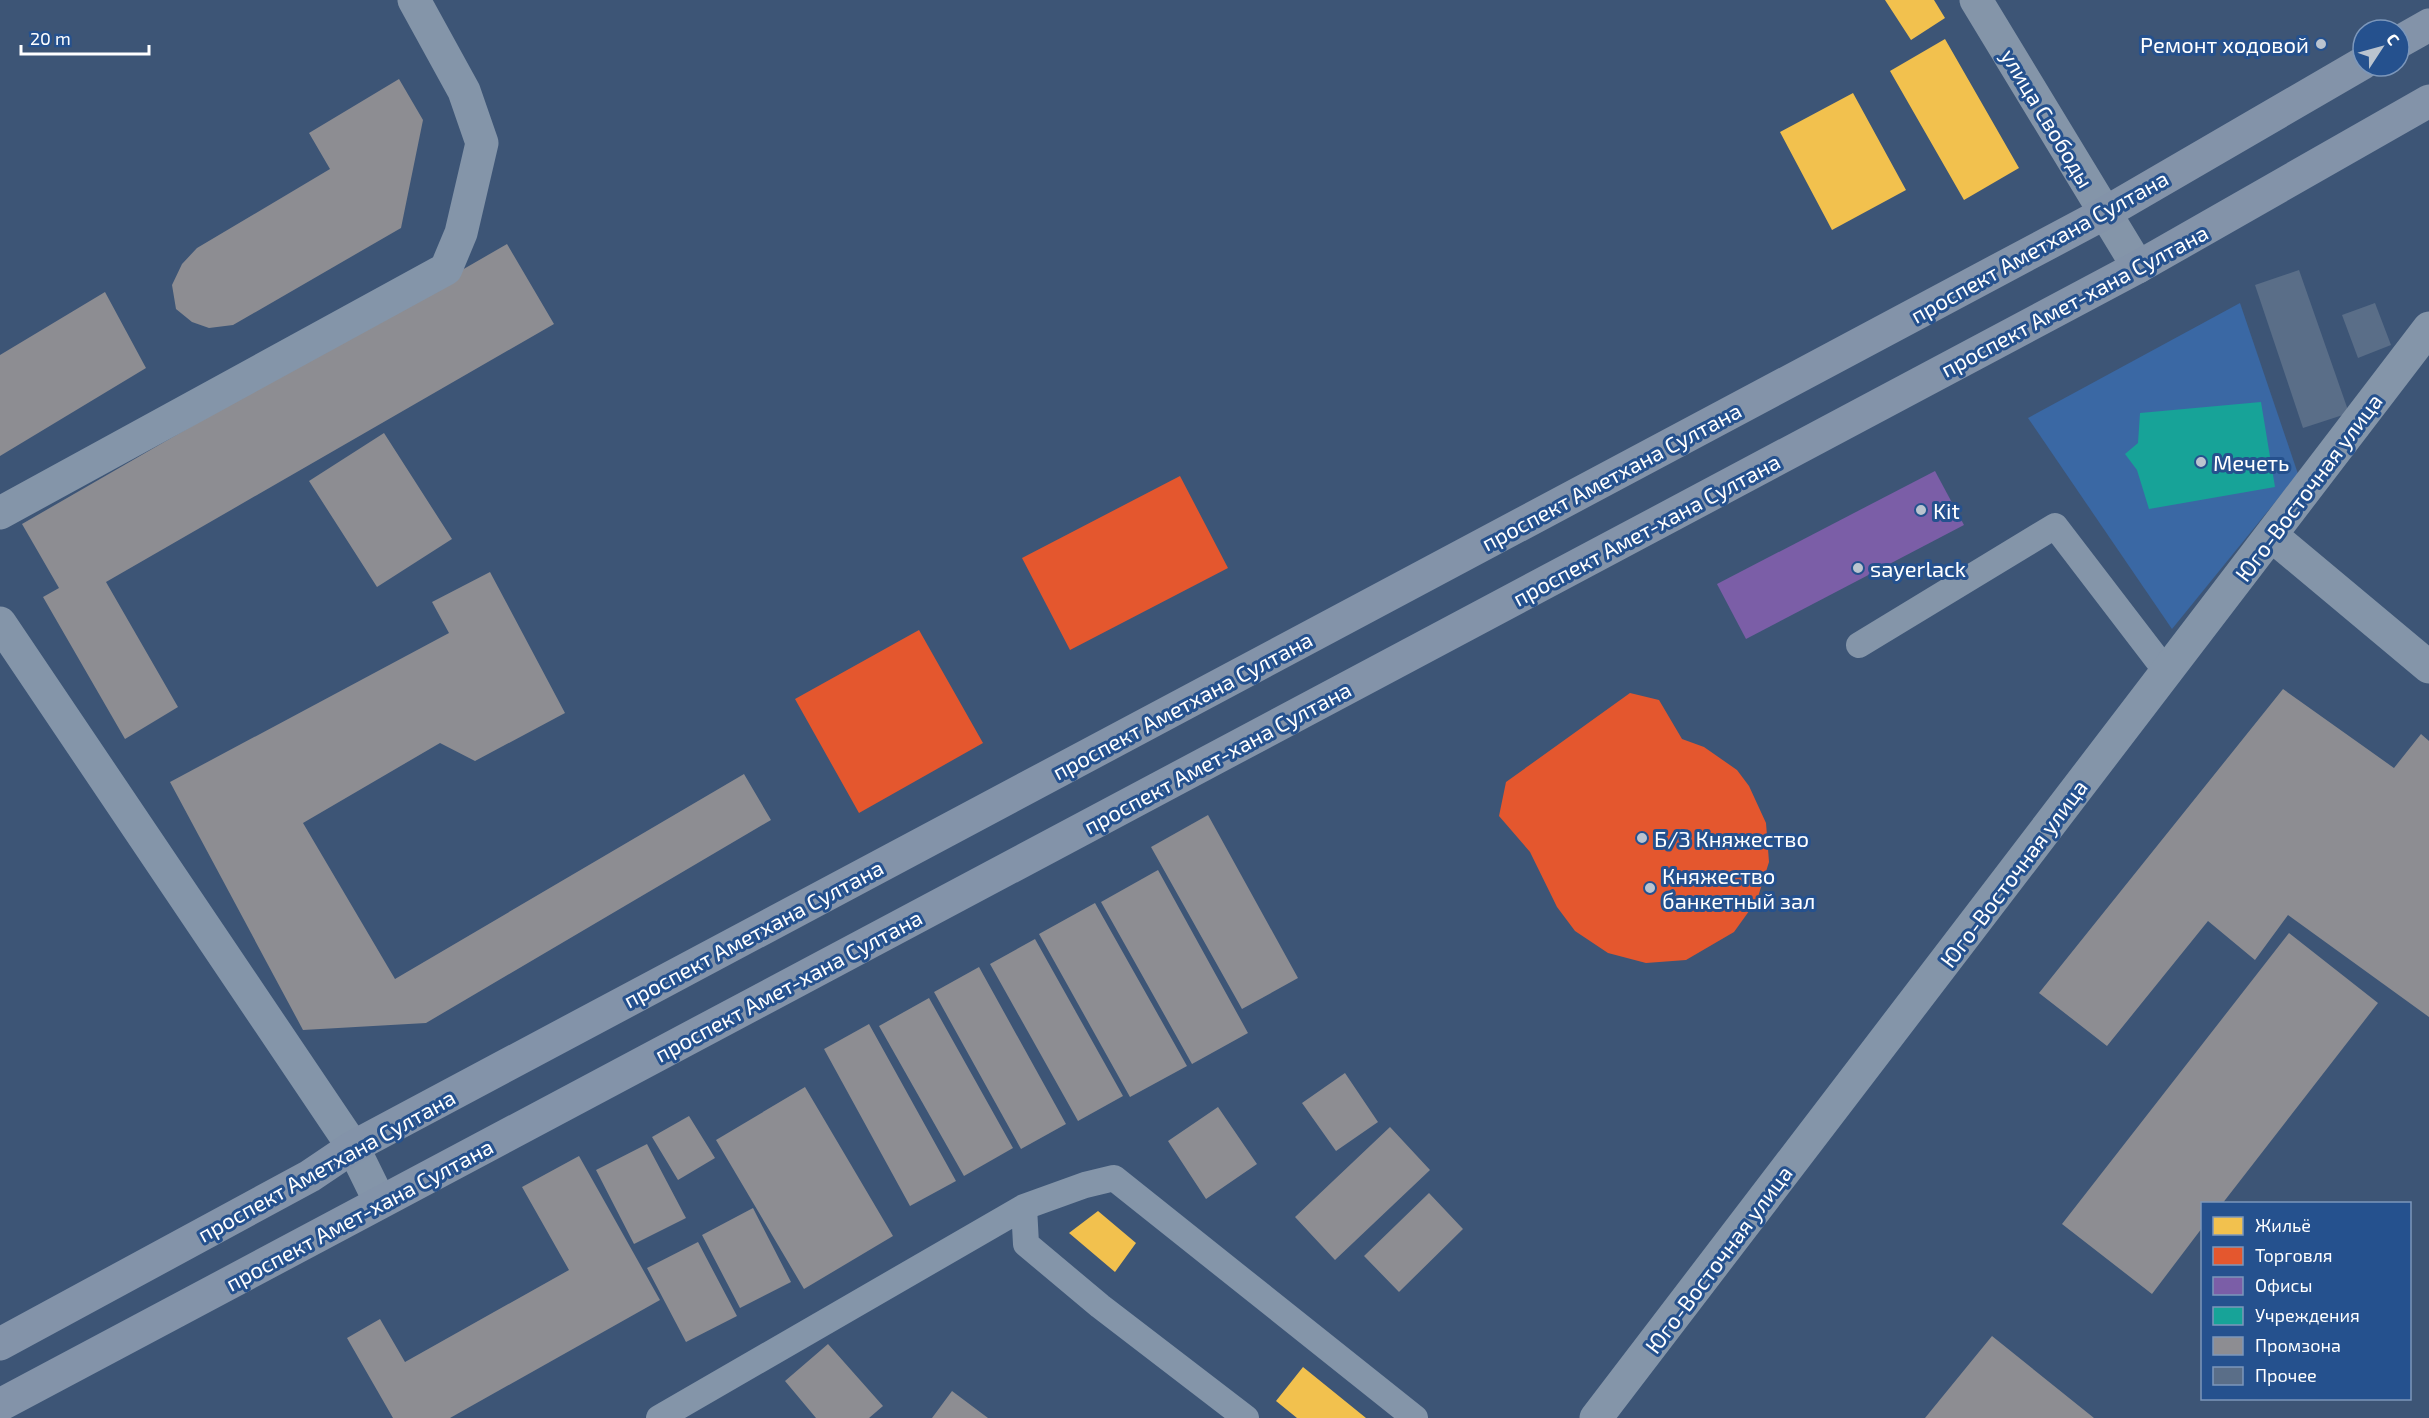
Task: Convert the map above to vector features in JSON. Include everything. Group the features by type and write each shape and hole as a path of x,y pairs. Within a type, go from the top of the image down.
{"main road":[{"path":"2411,35 2429,25"},
{"name":"проспект Аметхана Султана","path":"0,1344 310,1176 352,1147 2105,213 2351,70"},
{"name":"проспект Амет-хана Султана","path":"0,1405 2138,267 2429,101"}],"street":[{"path":"0,513 446,269 461,233 482,143 464,91 414,0"},
{"name":"улица Свободы","path":"1976,0 2138,267"},
{"name":"Юго-Восточная улица","path":"1596,1418 2429,327"},
{"path":"2271,535 2429,667"},
{"path":"0,623 352,1147 380,1202"}],"lane":[{"path":"1859,645 2055,526 2166,671"},
{"path":"658,1418 1023,1207 1085,1185 1114,1178 1415,1418"},
{"path":"1023,1207 1026,1244 1100,1306 1246,1418"}],"shaded area":[{"path":"2240,303 2298,474 2172,629 2028,418"}],"building: Жильё":[{"path":"1885,0 1934,0 1945,18 1911,40"},
{"path":"1945,39 2019,168 1964,200 1890,71"},
{"path":"1853,93 1906,190 1832,230 1780,132"},
{"path":"1098,1211 1136,1243 1115,1272 1069,1233"},
{"path":"1303,1367 1366,1418 1297,1418 1276,1401"}],"building: Торговля":[{"path":"1180,476 1228,568 1070,650 1022,558"},
{"path":"919,630 983,743 859,813 795,699"},
{"name":"Б/З Княжество","path":"1630,693 1659,700 1682,739 1704,747 1737,770 1749,786 1766,823 1769,862 1757,900 1734,932 1686,960 1646,963 1608,953 1575,931 1557,907 1530,852 1499,816 1506,782"}],"building: Офисы":[{"path":"1935,471 1964,525 1746,639 1717,584"}],"building: Учреждения":[{"name":"Мечеть","path":"2261,402 2275,487 2149,509 2137,470 2125,454 2138,443 2140,413"}],"building: Промзона":[{"path":"399,79 423,120 401,228 233,325 209,328 192,322 176,309 172,285 182,264 197,248 330,169 309,133"},
{"path":"507,244 554,324 106,582 178,707 125,739 43,597 59,588 22,524"},
{"path":"105,292 146,368 0,456 0,355"},
{"path":"384,433 452,539 377,587 309,481"},
{"path":"490,572 565,713 475,761 440,743 303,823 395,979 744,774 771,820 426,1023 303,1030 170,782 449,633 432,602"},
{"path":"2283,689 2394,768 2421,734 2429,741 2429,1017 2288,915 2255,960 2208,921 2107,1046 2039,993"},
{"path":"1208,815 1298,978 1242,1009 1151,847"},
{"path":"1158,870 1248,1033 1192,1064 1101,902"},
{"path":"1095,903 1187,1066 1130,1097 1039,934"},
{"path":"2289,933 2378,1003 2224,1202 2201,1202 2201,1229 2152,1294 2062,1224"},
{"path":"1035,939 1123,1096 1078,1121 990,964"},
{"path":"979,967 1066,1124 1021,1149 934,992"},
{"path":"929,998 1013,1148 964,1176 879,1026"},
{"path":"869,1024 956,1181 910,1206 824,1049"},
{"path":"1345,1073 1378,1122 1336,1151 1302,1103"},
{"path":"805,1087 893,1236 804,1289 716,1140"},
{"path":"1218,1107 1257,1164 1206,1199 1168,1141"},
{"path":"689,1116 715,1158 678,1180 652,1137"},
{"path":"1390,1127 1430,1170 1335,1260 1295,1217"},
{"path":"647,1144 686,1218 634,1244 596,1170"},
{"path":"579,1156 660,1300 450,1418 393,1418 347,1338 380,1319 405,1362 569,1270 522,1187"},
{"path":"1429,1193 1463,1229 1399,1292 1364,1256"},
{"path":"753,1208 791,1282 740,1308 702,1235"},
{"path":"698,1242 737,1316 686,1342 647,1268"},
{"path":"1992,1336 2094,1418 1925,1418"},
{"path":"828,1344 883,1406 869,1418 816,1418 785,1381"},
{"path":"952,1391 988,1418 932,1418"}],"building: Прочее":[{"path":"2299,270 2349,413 2303,428 2255,285"},
{"path":"2375,303 2391,345 2358,358 2342,315"}],"place":[{"name":"Ремонт ходовой","path":"2321,44"},
{"name":"Мечеть","path":"2201,462"},
{"name":"Kit","path":"1921,510"},
{"name":"sayerlack","path":"1858,568"},
{"name":"Б/З Княжество","path":"1642,838"},
{"name":"Княжество банкетный зал","path":"1650,888"}]}
